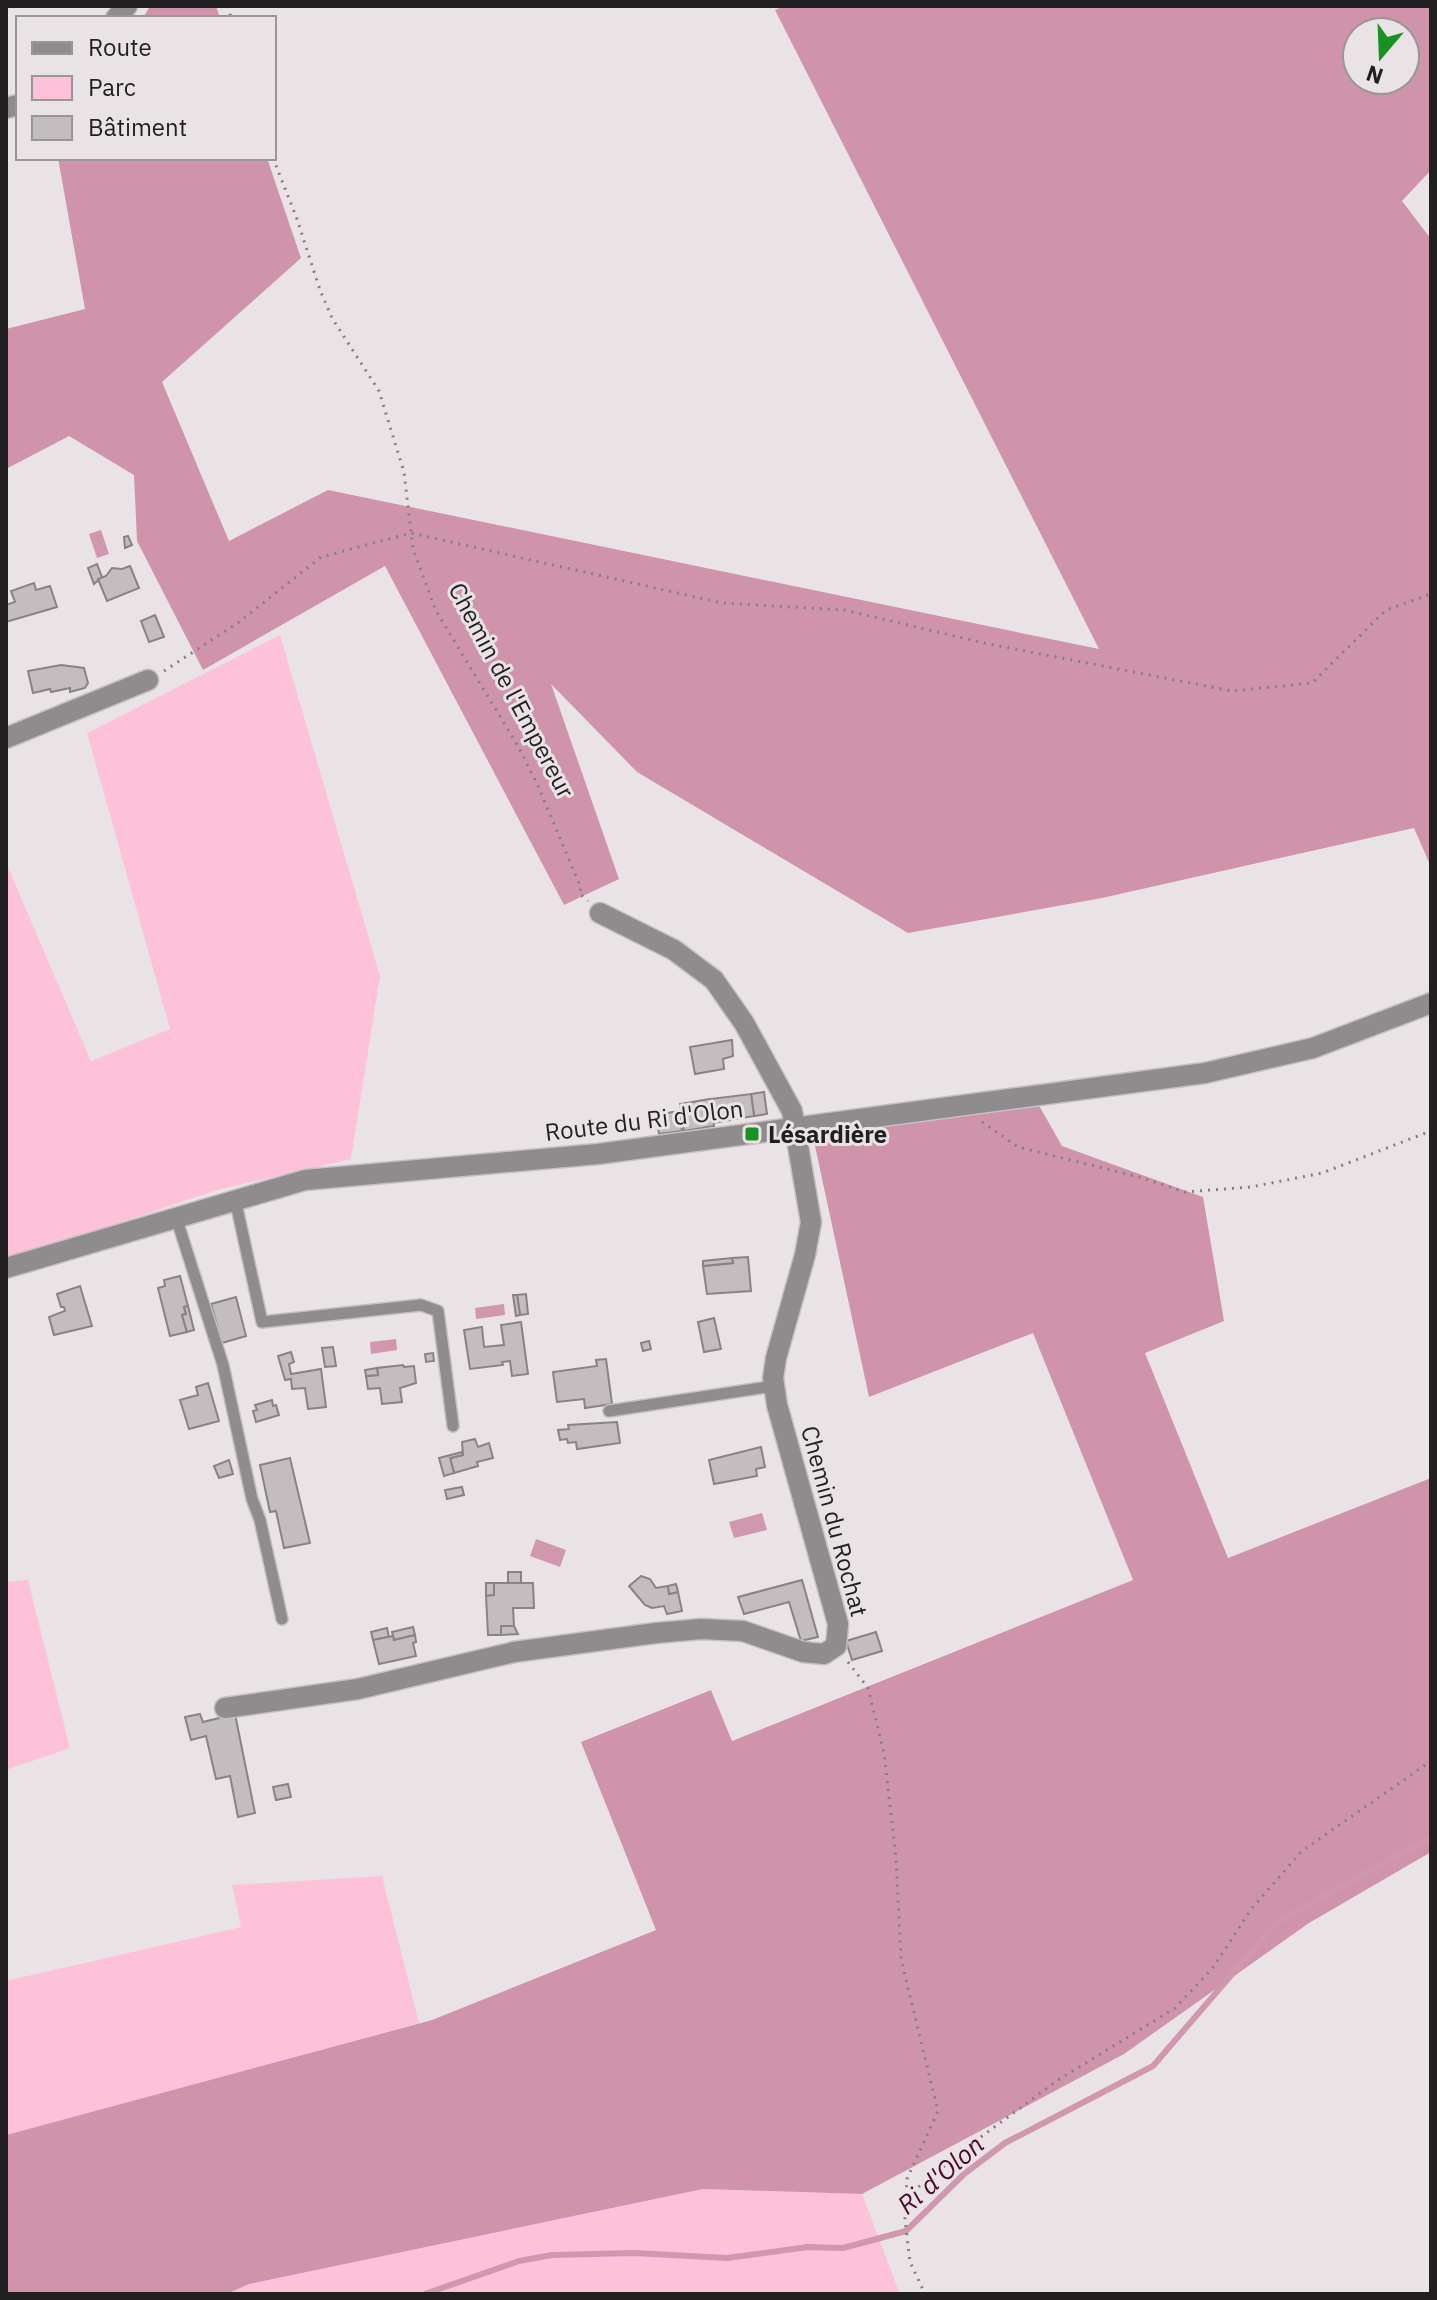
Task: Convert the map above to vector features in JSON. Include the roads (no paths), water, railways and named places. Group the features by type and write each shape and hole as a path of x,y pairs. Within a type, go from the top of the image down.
{"street":[{"path":"6,738 148,680"},
{"path":"600,913 674,950 714,980 744,1023 792,1111 794,1127"},
{"name":"Route du Ri d'Olon","path":"6,1268 305,1180 598,1154 1205,1073 1313,1048 1431,1003"},
{"name":"Chemin du Rochat","path":"225,1708 358,1689 514,1652 656,1633 701,1629 743,1631 803,1652 824,1654 836,1646 838,1624 777,1405 773,1378 811,1222 794,1127"}],"lane":[{"path":"235,1199 262,1322 421,1305 438,1311 453,1426"},
{"path":"176,1217 223,1365 282,1619"},
{"path":"609,1411 774,1386"}],"waterway":[{"name":"Ri d'Olon","path":"425,2294 519,2261 552,2255 634,2253 727,2258 808,2247 843,2248 906,2231 964,2174 1005,2143 1153,2066 1277,1922 1431,1837"}],"place":[{"name":"Lésardière","path":"752,1134"}]}
